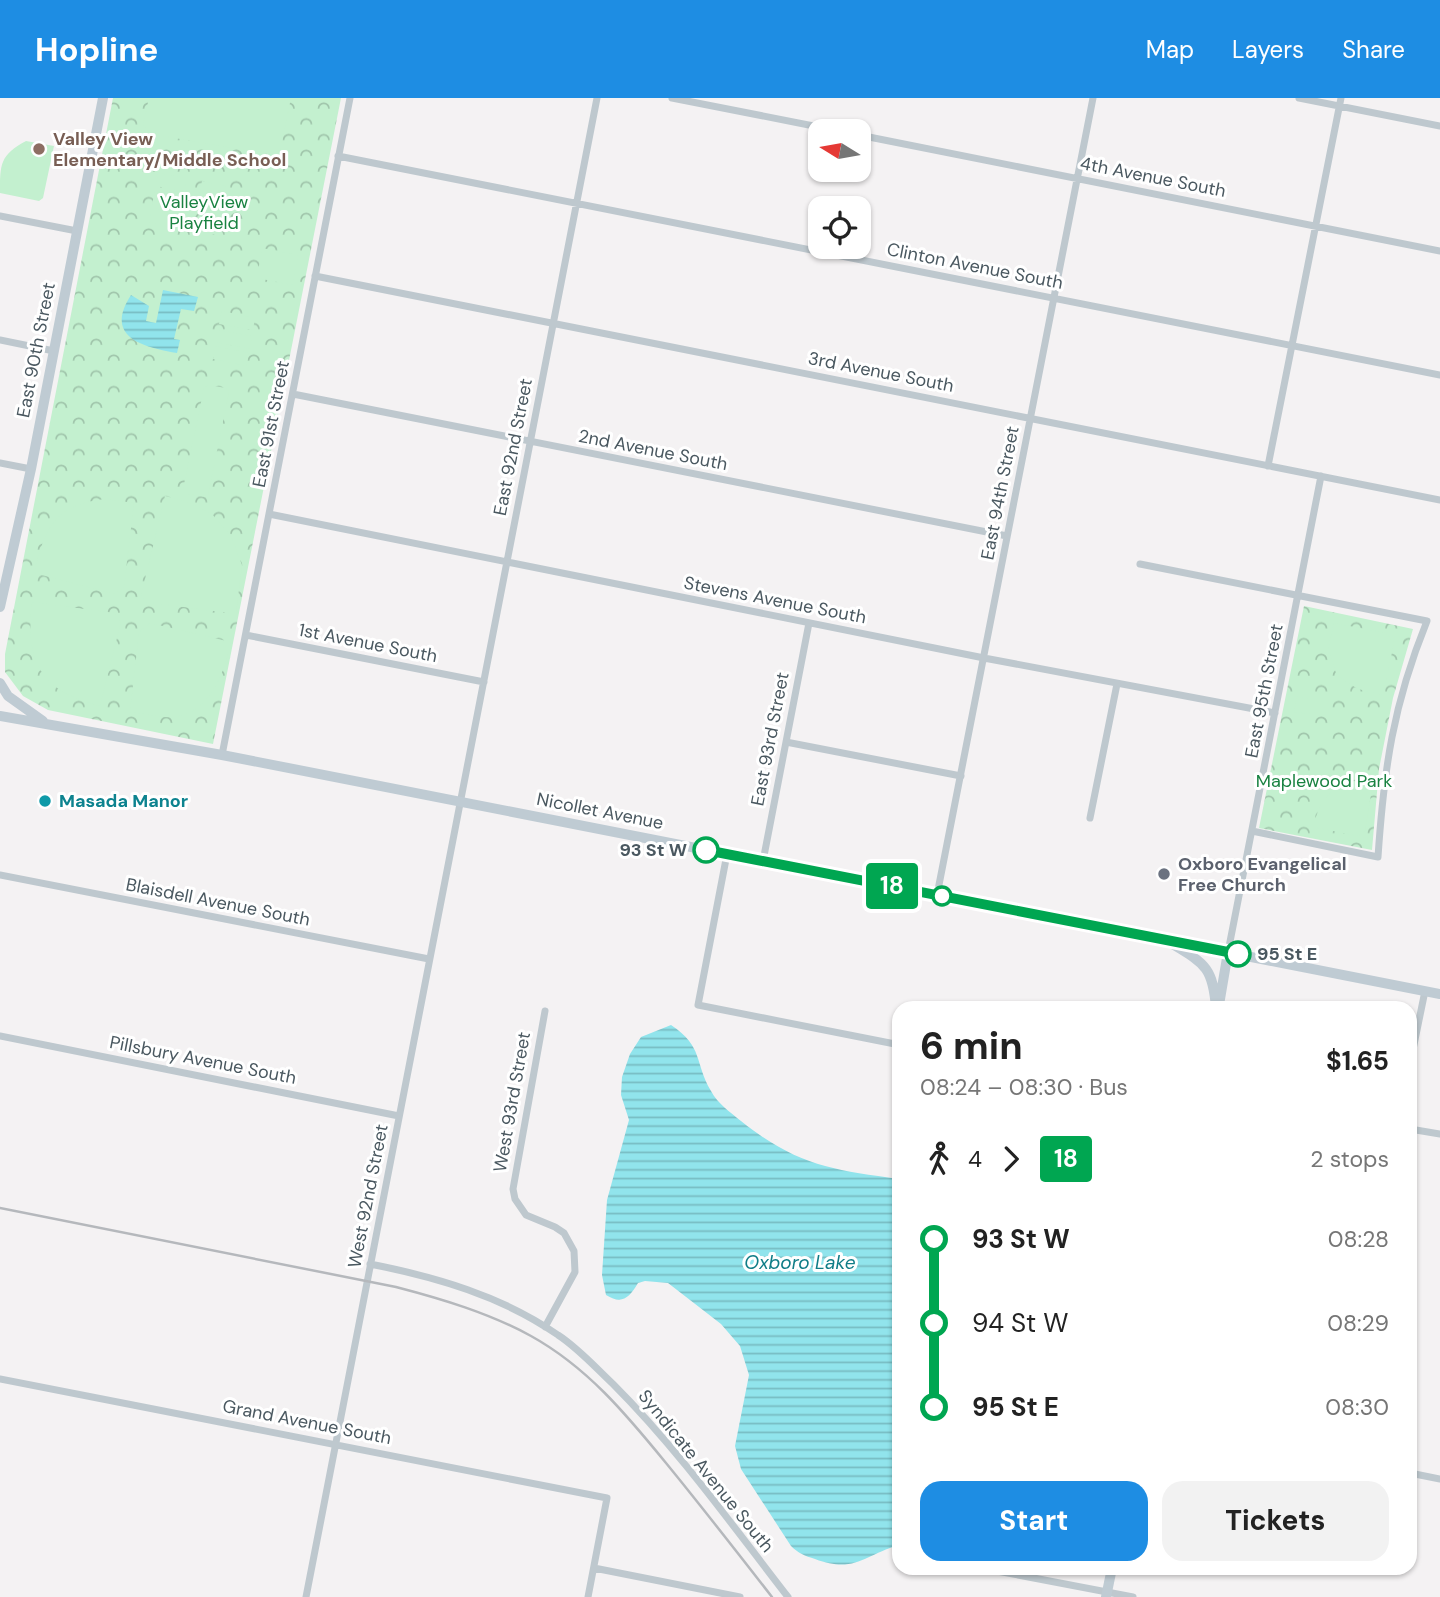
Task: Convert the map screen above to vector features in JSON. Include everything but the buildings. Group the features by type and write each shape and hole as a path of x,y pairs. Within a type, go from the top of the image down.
{"main road":[{"name":"East 90th Street","path":"0,607 31,469 103,98"},
{"path":"0,683 8,696 48,724"},
{"name":"Nicollet Avenue","path":"0,716 222,755 1440,994"},
{"path":"1165,940 1197,959 1211,975 1216,1001"},
{"path":"1218,1001 1228,952"},
{"path":"1106,1595 1110,1575"}],"street":[{"name":"East 91st Street","path":"222,755 350,98"},
{"name":"East 92nd Street","path":"460,801 597,98"},
{"path":"672,98 808,125"},
{"name":"East 94th Street","path":"937,895 1093,98"},
{"path":"1299,98 1341,102 1440,126"},
{"path":"1268,466 1341,102"},
{"name":"4th Avenue South","path":"872,138 1440,251"},
{"name":"Clinton Avenue South","path":"338,156 1440,374"},
{"path":"0,216 77,230"},
{"name":"3rd Avenue South","path":"315,276 1440,500"},
{"path":"0,340 54,351"},
{"name":"2nd Avenue South","path":"293,394 1007,536"},
{"path":"0,463 31,469"},
{"name":"East 95th Street","path":"1228,952 1321,476"},
{"name":"Stevens Avenue South","path":"269,514 1117,684 1275,713"},
{"path":"1140,564 1427,621 1404,685 1390,737 1378,857 1252,831"},
{"name":"East 93rd Street","path":"762,861 809,623"},
{"name":"1st Avenue South","path":"246,635 484,682"},
{"path":"1090,818 1117,684"},
{"path":"786,742 961,776"},
{"name":"West 92nd Street","path":"306,1597 460,801"},
{"path":"727,854 698,1004 892,1043"},
{"name":"Blaisdell Avenue South","path":"0,875 429,959"},
{"path":"1417,1030 1425,991"},
{"name":"West 93rd Street","path":"545,1012 513,1189 515,1199 526,1216 564,1233 574,1251 575,1272 545,1327"},
{"name":"Pillsbury Avenue South","path":"0,1036 399,1116"},
{"path":"1417,1130 1440,1134"},
{"name":"Syndicate Avenue South","path":"370,1264 449,1282 510,1308 572,1346 635,1406 788,1597"},
{"name":"Grand Avenue South","path":"0,1379 607,1498 594,1568"},
{"path":"1417,1474 1440,1479"},
{"path":"588,1597 594,1568 740,1597"},
{"path":"1013,1575 1106,1595 1133,1597"}],"green space":[{"name":"ValleyView Playfield","path":"113,98 341,98 213,744 48,710 23,696 5,672 5,654"},
{"path":"149,98 291,98 279,156 151,134 143,125"},
{"path":"26,141 54,146 43,198 39,201 0,193 3,161 11,151"},
{"path":"158,173 187,178 184,192 156,186"},
{"path":"202,181 230,187 228,200 199,194"},
{"path":"155,191 183,196 181,209 152,204"},
{"path":"198,199 227,205 224,218 196,212"},
{"path":"152,208 180,214 177,227 149,222"},
{"path":"195,217 223,222 221,236 192,230"},
{"path":"262,248 298,255 292,285 257,278"},
{"path":"222,311 255,318 253,330 219,324"},
{"path":"218,330 252,336 250,349 216,342"},
{"path":"215,346 249,353 246,366 213,359"},
{"path":"208,385 226,388 229,392 208,495 205,497 188,494 183,489 204,388"},
{"path":"165,496 185,501 212,514 231,536 242,565 236,614 146,602 141,596"},
{"path":"105,499 134,503 124,587 115,594 34,573 43,543 54,521 74,507"},
{"path":"32,602 115,613 121,622 100,706 63,692 41,671 31,641"},
{"name":"Maplewood Park","path":"1304,606 1413,629 1393,698 1379,769 1372,850 1259,828"},
{"path":"150,623 231,642 214,689 198,708 187,714 169,717 130,712 139,632"},
{"path":"1334,623 1386,633 1394,643 1383,695 1358,689 1337,676 1328,649"},
{"path":"1297,696 1312,699 1310,714 1294,712"},
{"path":"1350,781 1373,782 1365,831 1358,836 1313,827 1325,799"}],"water":[{"path":"163,290 198,297 194,311 181,309 174,339 180,340 177,353 131,338 122,321 131,295 149,306 146,321 156,323"},
{"name":"Oxboro Lake","path":"671,1025 694,1048 706,1081 717,1100 761,1136 779,1147 834,1168 892,1178 892,1547 859,1561 840,1565 796,1551 741,1469 735,1446 749,1375 740,1346 721,1324 668,1283 638,1283 628,1296 621,1300 606,1295 602,1275 607,1200 629,1120 621,1095 622,1077 630,1054 641,1037"}],"railway":[{"path":"0,1208 396,1287 465,1307 531,1336 570,1362 620,1409 772,1597"}],"bus line":[{"name":"18","path":"706,850 1238,954"}],"place":[{"name":"Valley View Elementary/Middle School","path":"39,149"},
{"name":"Masada Manor","path":"45,801"},
{"name":"93 St W","path":"706,850"},
{"name":"Oxboro Evangelical Free Church","path":"1164,874"},
{"name":"95 St E","path":"1238,954"}]}
